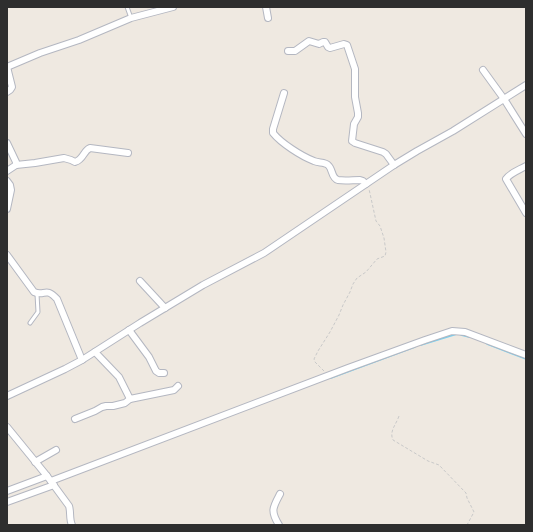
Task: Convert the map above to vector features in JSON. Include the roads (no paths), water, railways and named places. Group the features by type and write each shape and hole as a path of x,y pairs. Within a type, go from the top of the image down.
{"street":[{"path":"7,92 12,87 7,67 40,53 79,40 131,18 172,7"},
{"path":"266,7 268,18"},
{"path":"288,52 295,51 309,41 317,44 325,42 330,48 344,44 347,45 355,69 355,97 358,113 358,117 354,124 352,141 383,152 394,165"},
{"path":"483,70 504,99 526,134"},
{"path":"7,396 82,360 203,285 264,253 394,165 453,132 526,85"},
{"path":"284,93 273,129 275,136 284,144 315,162 328,164 335,178 339,180 360,180 366,183"},
{"path":"7,143 16,165"},
{"path":"7,171 16,165 35,164 64,158 75,162 81,159 87,149 90,148 128,153"},
{"path":"526,166 506,179 526,213"},
{"path":"7,181 12,190 7,210"},
{"path":"7,255 31,289 37,294 48,292 57,299 82,360"},
{"path":"140,281 165,308"},
{"path":"129,330 149,358 156,371 159,373 164,373"},
{"path":"7,502 50,481 452,331 465,332 526,356"},
{"path":"95,352 119,377 130,399"},
{"path":"75,419 102,407 125,403 130,399 174,390 178,386"},
{"path":"7,427 69,506 72,525"},
{"path":"35,462 56,450"},
{"path":"7,491 50,481"},
{"path":"280,494 273,510 275,518 280,525"}],"lane":[{"path":"127,7 131,18"},
{"path":"30,322 38,312 37,294"}],"waterway":[{"path":"421,345 457,334"},
{"path":"461,335 469,337"},
{"path":"487,344 526,359"},
{"path":"331,378 415,347"}]}
